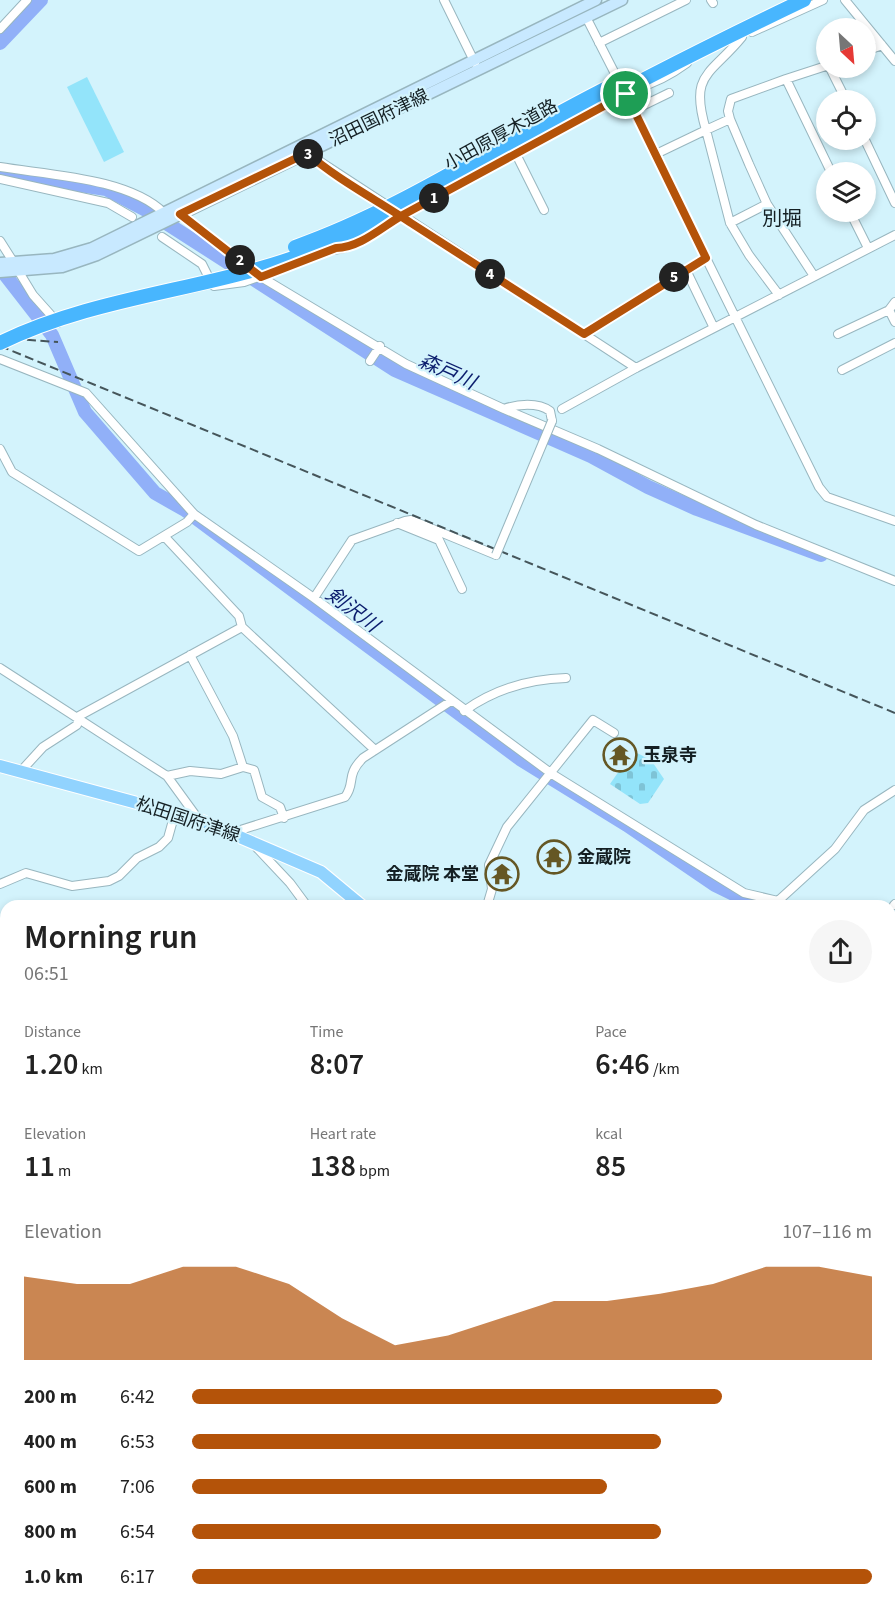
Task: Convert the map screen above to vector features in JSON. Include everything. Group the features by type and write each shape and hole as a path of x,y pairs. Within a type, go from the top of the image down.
{"highway":[{"name":"小田原厚木道路","path":"0,334 79,304 229,266 320,238 397,201 597,92 786,0"},
{"name":"小田原厚木道路","path":"0,343 60,318 228,276 322,247 401,210 692,53 804,0"}],"main road":[{"name":"沼田国府津線","path":"172,213 307,153 596,0"},
{"name":"沼田国府津線","path":"8,268 62,267 97,255 154,228 172,213 476,64 622,0"},
{"name":"松田国府津線","path":"0,766 200,820 321,872 355,900"}],"street":[{"path":"0,29 27,0"},
{"path":"444,0 476,64"},
{"path":"598,43 686,0"},
{"path":"0,241 8,268 60,325 213,286 244,282 336,248 344,248 377,232 401,216 626,94 823,0"},
{"path":"845,0 895,61"},
{"path":"586,17 656,154 819,487 827,497 895,521"},
{"path":"742,37 709,71 699,86 700,108 730,222 749,255 779,295"},
{"path":"876,47 882,45"},
{"path":"814,276 767,204 728,111 731,99 816,70"},
{"path":"786,79 826,162"},
{"path":"634,110 669,93"},
{"path":"656,154 730,119"},
{"path":"870,150 895,203"},
{"path":"307,153 636,368"},
{"path":"516,154 544,210"},
{"path":"0,167 110,185 153,202 172,213 261,277 380,346 406,364 598,450 756,525 895,581"},
{"path":"0,179 108,203 132,218"},
{"path":"730,222 767,204"},
{"path":"855,222 868,248"},
{"path":"154,228 201,264 213,286"},
{"path":"562,409 636,368 895,235"},
{"path":"584,334 706,258"},
{"path":"686,270 714,328"},
{"path":"838,334 889,310 895,302"},
{"path":"889,310 895,322"},
{"path":"842,370 895,343"},
{"path":"370,361 380,346"},
{"path":"0,359 86,393 194,514 314,598 552,774 744,893 774,900"},
{"path":"314,598 352,540 411,520 496,555 552,421 550,411 540,406 518,405 504,409"},
{"path":"0,449 12,472 139,551 187,522 194,514"},
{"path":"397,524 439,540 462,589"},
{"path":"165,536 239,616 242,627 375,750"},
{"path":"21,771 42,747 77,725 80,716 242,627"},
{"path":"190,654 233,736 243,766"},
{"path":"0,668 167,776 200,820"},
{"path":"464,711 513,686 536,678 566,678"},
{"path":"230,833 284,818 345,797 350,791 350,776 353,768 375,750 451,701"},
{"path":"489,900 492,889 489,865 507,827 552,774 593,720 614,733"},
{"path":"167,776 190,771 221,774 243,766 254,770 262,797 280,807 284,818"},
{"path":"779,900 835,849 864,810 895,790"},
{"path":"0,884 26,873 72,886 109,881 119,876 137,858 159,847 168,838 175,813"},
{"path":"251,841 303,900"}],"green space":[{"path":"87,77 124,152 104,162 67,87"},
{"path":"633,751 651,760 664,779 648,803 640,804 610,784"}],"waterway":[{"path":"0,43 41,0"},
{"name":"森戸川","path":"0,173 106,189 146,210 395,370 591,456 648,487 697,509 821,555"},
{"name":"剣沢川","path":"0,268 52,335 85,412 155,493 185,510 520,759 627,825 715,885 746,900"}],"railway":[{"path":"0,338 58,342"},
{"path":"0,346 895,713"}],"place":[{"name":"玉泉寺","path":"620,755"},
{"name":"金蔵院","path":"554,857"},
{"name":"金蔵院 本堂","path":"502,874"}],"district":[{"name":"別堀","path":"782,219"}],"route":[{"path":"626,94 401,216 377,232 344,248 336,248 261,277 180,214 307,153 316,160 381,202 401,216 411,223 584,334 706,258 626,94"}]}
